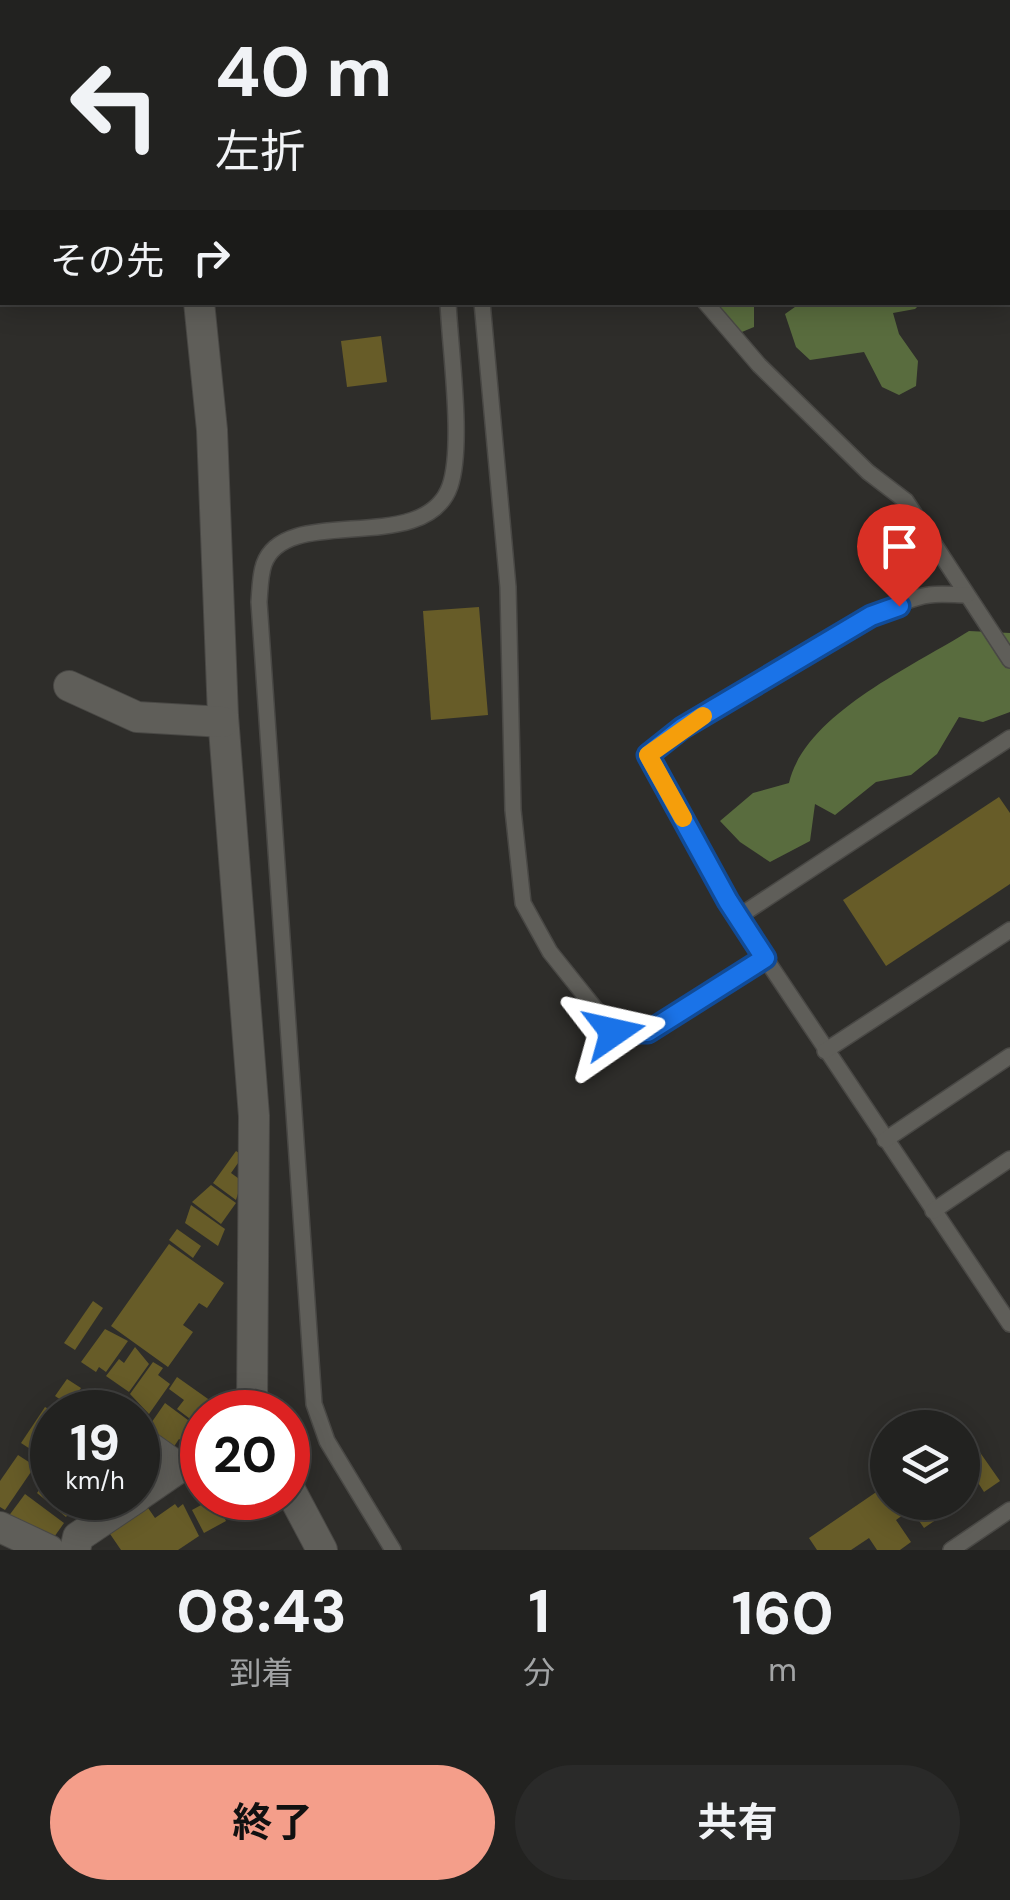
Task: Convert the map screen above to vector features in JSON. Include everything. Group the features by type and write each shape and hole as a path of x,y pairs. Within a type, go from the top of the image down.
{"street":[{"path":"199,305 212,430 224,722 254,1116 252,1390"},
{"path":"69,686 137,716 224,722"},
{"path":"75,1550 78,1537 103,1520"},
{"path":"306,1520 322,1550"},
{"path":"0,1527 49,1550"}],"lane":[{"path":"393,1550 326,1441 314,1404 259,602 265,562 275,550 318,529 390,526 417,520 439,505 454,468 448,305"},
{"path":"482,305 508,587 513,810 523,903 550,952 614,1032 648,1032 765,958"},
{"path":"708,305 758,365 868,472 906,502 1010,660"},
{"path":"967,595 927,595 871,616 682,728 648,755 738,917 1010,1324"},
{"path":"738,917 1010,738"},
{"path":"825,1050 1010,930"},
{"path":"885,1140 1010,1056"},
{"path":"933,1211 1010,1159"},
{"path":"952,1550 1010,1510"}],"green space":[{"path":"716,305 754,305 754,327 737,334"},
{"path":"798,305 919,305 893,313 899,334 918,361 916,386 899,395 882,387 864,352 810,360 796,347 785,314"},
{"path":"969,631 1010,633 1010,712 983,722 959,717 937,754 911,775 876,782 835,815 815,804 810,841 770,862 740,842 720,821 753,793 789,783 799,758 838,714"}],"building":[{"path":"381,336 387,382 347,387 341,341"},
{"path":"479,607 488,715 431,720 423,611"},
{"path":"999,797 1010,813 1010,884 886,966 843,900"},
{"path":"236,1151 243,1156 231,1173 242,1181 236,1200 213,1183"},
{"path":"211,1185 236,1203 221,1224 192,1202"},
{"path":"191,1205 225,1229 218,1246 185,1223"},
{"path":"177,1229 201,1246 193,1258 169,1240"},
{"path":"169,1244 224,1283 207,1308 199,1303 183,1325 193,1332 168,1367 111,1326"},
{"path":"93,1301 103,1308 75,1350 64,1343"},
{"path":"105,1329 128,1341 106,1372 99,1367 96,1372 81,1362"},
{"path":"135,1347 149,1364 130,1390 106,1376 119,1359 124,1363"},
{"path":"153,1362 163,1368 158,1375 170,1384 160,1398 160,1390 133,1390"},
{"path":"177,1377 195,1390 180,1390 180,1397 169,1389"},
{"path":"67,1379 81,1388 80,1390 59,1390"},
{"path":"165,1403 180,1414 180,1440 173,1448 160,1438 160,1410"},
{"path":"30,1430 30,1449 21,1443"},
{"path":"980,1452 1000,1481 984,1492 980,1486"},
{"path":"18,1455 30,1463 30,1473 5,1510 0,1507 0,1481"},
{"path":"25,1494 30,1498 30,1520 64,1523 52,1540 8,1517"},
{"path":"870,1496 870,1520 896,1520 911,1542 900,1550 877,1550 869,1538 851,1550 817,1550 809,1538"},
{"path":"175,1504 180,1506 180,1520 191,1520 199,1536 178,1550 121,1550 108,1531 124,1520 160,1520 160,1514"},
{"path":"197,1520 225,1520 226,1521 204,1533"},
{"path":"919,1520 936,1520 924,1528"}],"slow traffic":[{"path":"683,818 648,755 703,716"}],"route":[{"path":"614,1032 648,1032 765,958 728,901 648,755 682,728 871,616 899,606"}]}
